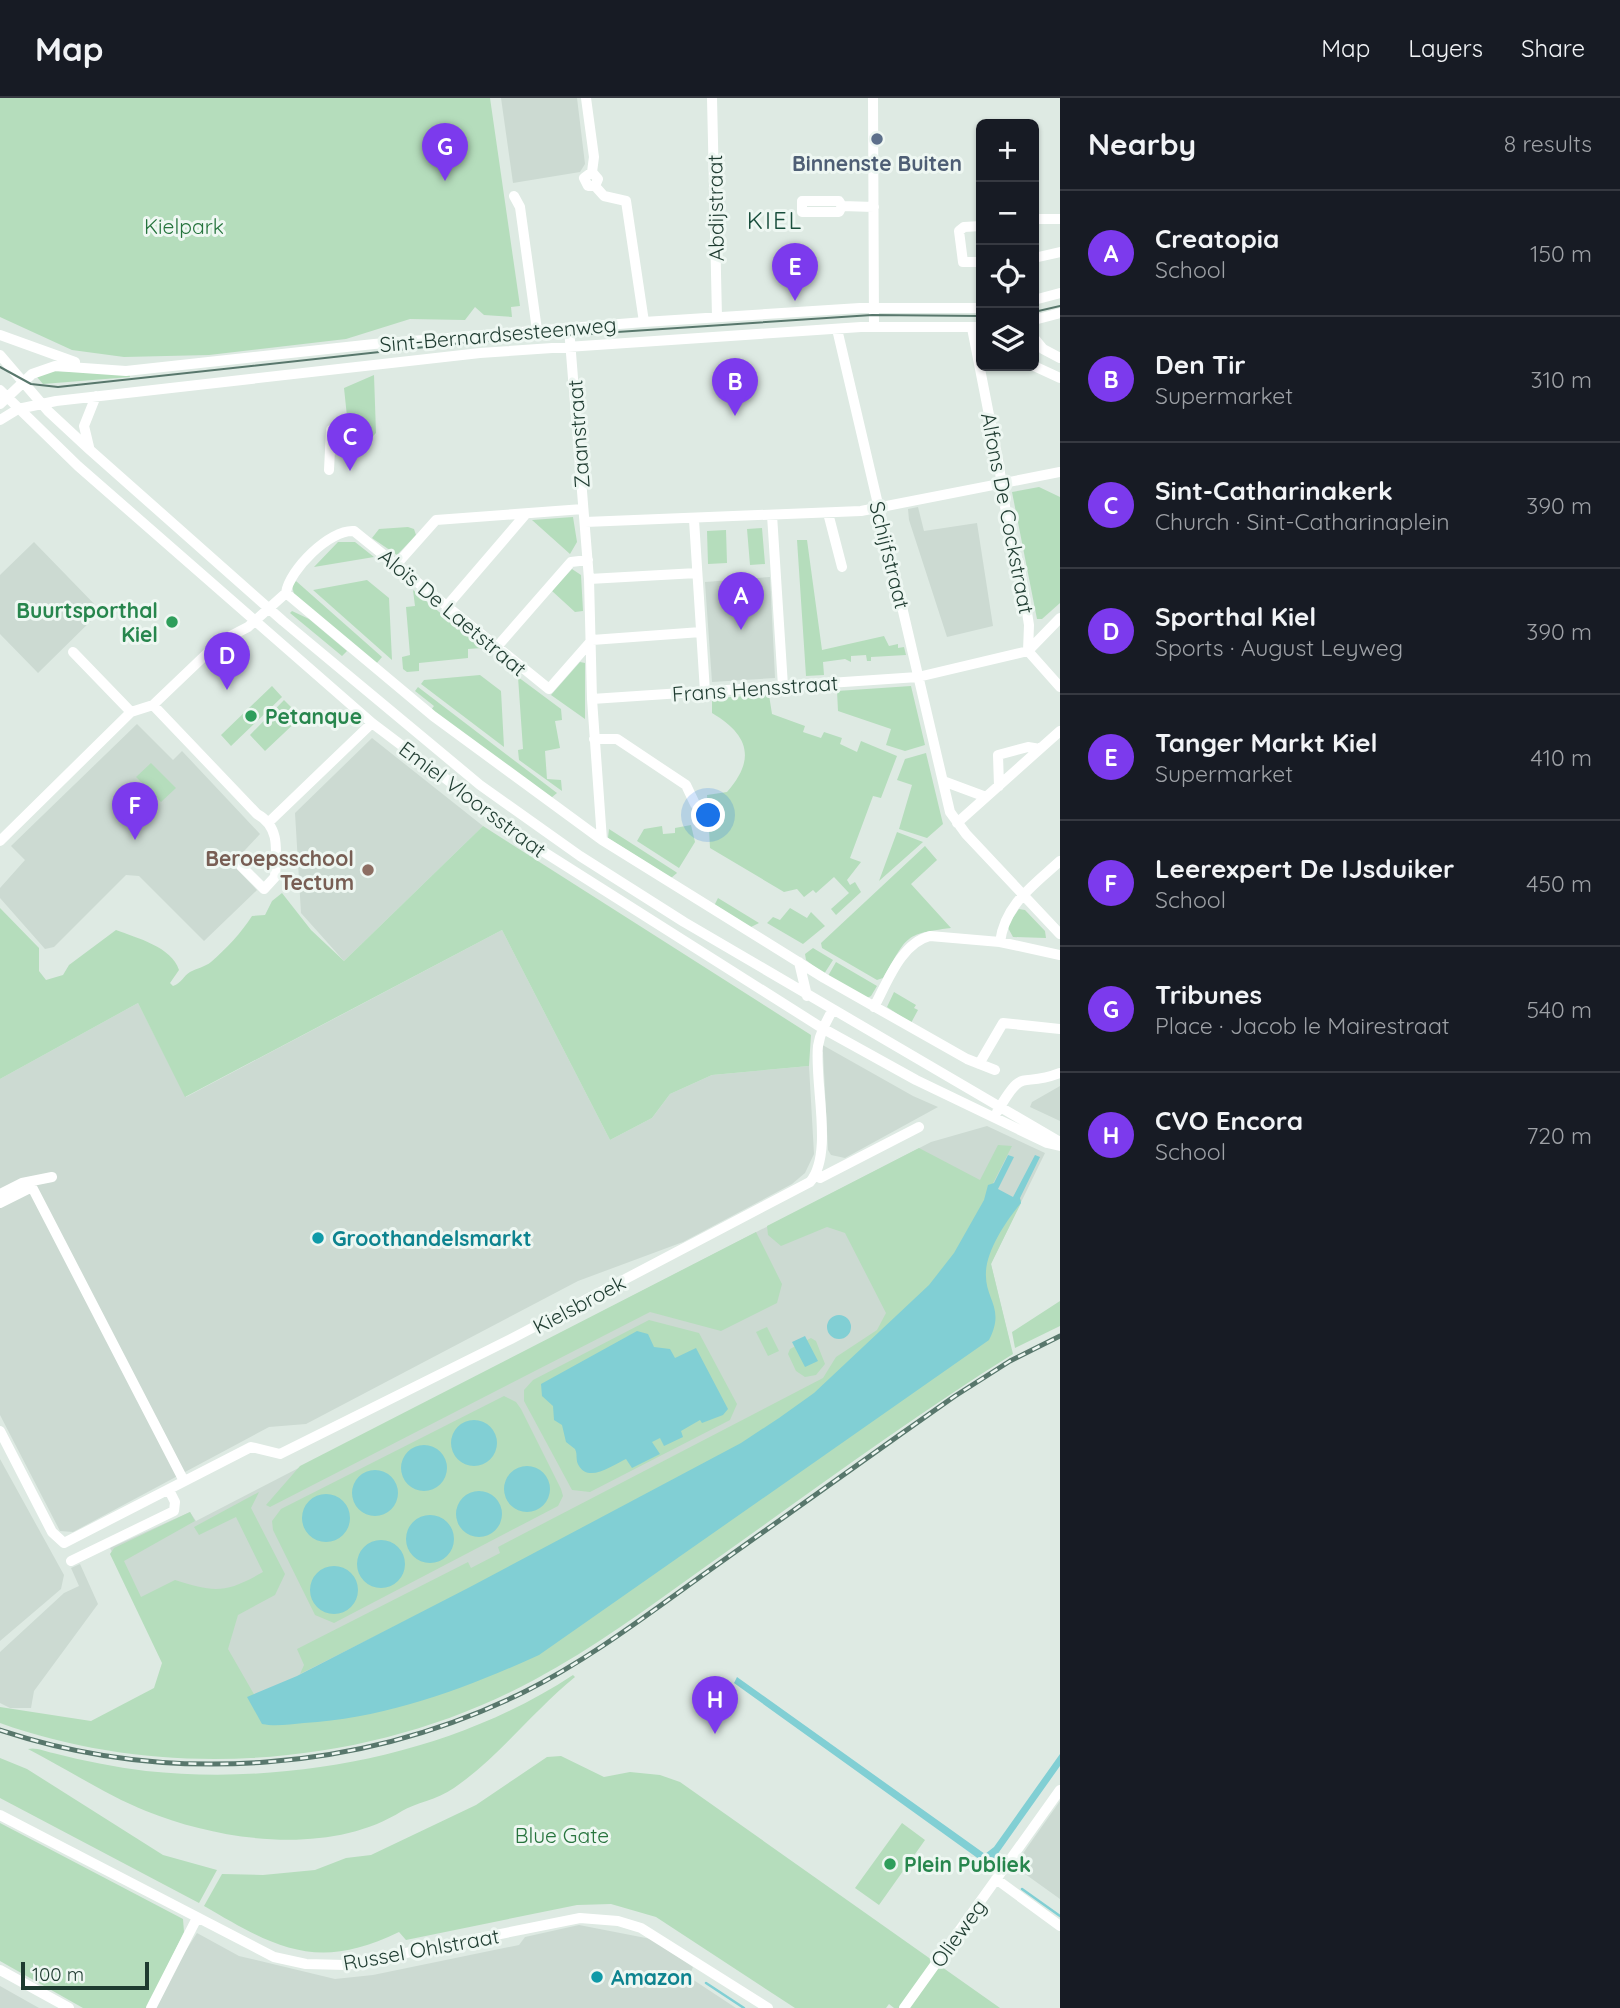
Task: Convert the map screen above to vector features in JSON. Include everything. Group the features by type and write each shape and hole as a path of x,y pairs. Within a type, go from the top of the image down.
{"street":[{"path":"586,98 594,157 592,172 586,174 584,180 589,186 595,186 604,196 626,201 644,322"},
{"name":"Abdijstraat","path":"712,98 717,317"},
{"path":"873,98 874,327"},
{"path":"514,196 520,207 537,330"},
{"path":"842,206 874,206"},
{"path":"1039,219 1060,219"},
{"path":"976,226 964,227 959,232 962,262 976,262"},
{"path":"1039,257 1060,252"},
{"path":"1039,299 1060,293"},
{"name":"Sint-Bernardsesteenweg","path":"2,397 49,366 140,370 537,330 644,322 875,308 976,308"},
{"path":"1039,319 1060,313"},
{"name":"Sint-Bernardsesteenweg","path":"40,403 480,353 874,327 976,327"},
{"name":"Zaanstraat","path":"569,328 589,579 592,699 602,840"},
{"name":"Schijfstraat","path":"837,329 950,811 957,823"},
{"path":"0,335 98,369"},
{"path":"1039,344 1060,358"},
{"name":"Emiel Vloorsstraat","path":"0,355 40,403 269,609 404,724 530,821 653,903 997,1112"},
{"path":"1039,368 1060,378"},
{"name":"Alfons De Cockstraat","path":"984,371 1011,546 1019,563 1029,625 1028,651"},
{"path":"90,450 84,426 96,396"},
{"name":"Emiel Vloorsstraat","path":"2,397 372,723 546,853 822,1028 916,1080 997,1112"},
{"path":"0,421 18,409 40,403"},
{"path":"330,470 331,430"},
{"path":"694,520 879,509 1060,472"},
{"path":"396,565 436,520 583,509"},
{"path":"828,513 842,567"},
{"path":"446,607 525,515"},
{"path":"585,522 689,515 694,520 705,692"},
{"path":"772,515 783,686"},
{"name":"Aloïs De Laetstraat","path":"286,593 293,576 326,540 344,530 359,533 495,649 549,689 592,640"},
{"path":"495,649 571,562 587,560"},
{"path":"589,579 697,573"},
{"path":"0,841 131,712 153,705 219,642 255,621 286,593"},
{"name":"Emiel Vloorsstraat","path":"286,593 433,716 602,840 874,1006 978,1064 995,1070"},
{"path":"1060,618 1028,651 1060,687"},
{"path":"1029,625 1043,634"},
{"path":"592,640 701,632"},
{"name":"Frans Hensstraat","path":"592,699 918,677 1028,651"},
{"path":"73,652 131,712"},
{"path":"153,705 257,814 270,821 275,835 275,877 264,889 241,866"},
{"path":"270,821 372,723"},
{"path":"1060,731 957,823 1060,934"},
{"path":"594,739 617,738 686,785 695,804"},
{"path":"999,786 998,755 1028,747 1040,749"},
{"path":"943,781 986,797"},
{"path":"1000,942 1006,914 1060,861"},
{"path":"874,1006 908,948 921,939 1000,942 1060,955"},
{"path":"799,962 807,996"},
{"path":"816,1175 821,1158 818,1050 822,1028 832,1010"},
{"path":"978,1064 1003,1023 1060,1029"},
{"path":"1060,1073 1021,1080 1010,1088 997,1112 1060,1144"},
{"name":"Kielsbroek","path":"0,1431 52,1532 64,1543 251,1447 280,1454 299,1446 788,1195 816,1175 820,1178 919,1127"},
{"path":"0,1194 52,1177"},
{"path":"27,1185 184,1481"},
{"path":"0,1203 27,1185"},
{"path":"71,1561 174,1511 175,1502 169,1490"},
{"name":"Olieweg","path":"904,2008 1060,1790"},
{"name":"Russel Ohlstraat","path":"0,1815 274,1957 306,1964 346,1965 580,1918 618,1922 641,1928 768,2008"},
{"path":"996,1879 1060,1926"},
{"path":"151,2008 197,1918"},
{"path":"0,1970 69,2008"}],"shaded area":[{"path":"501,98 577,98 585,164 580,172 513,183"},
{"path":"918,507 924,531 977,523 993,626 947,637 909,520 908,509"},
{"path":"34,542 101,611 38,673 0,634 0,575"},
{"path":"770,577 775,678 712,682 705,582"},
{"path":"137,724 173,760 182,751 260,834 232,864 257,890 204,941 139,876 126,875 54,947 45,949 0,898 0,888 25,860 11,846"},
{"name":"Beroepsschool Tectum","path":"372,738 483,826 344,961 301,913 295,813"},
{"path":"502,930 610,1140 652,1118 670,1094 712,1075 809,1066 814,1154 805,1173 792,1184 683,1242 578,1281 306,1424 269,1427 73,1532 60,1531 0,1415 0,1079 138,1003 186,1097"},
{"path":"819,1043 913,1096 938,1107 845,1158 831,1155 828,1150 823,1052 818,1050"},
{"path":"1060,1086 1060,1121 1030,1107 1032,1102"},
{"path":"987,1126 1045,1153 991,1264 1010,1343 202,1739 110,1548 190,1512 196,1521 931,1142"},
{"path":"0,1459 64,1575 61,1589 0,1641"},
{"path":"80,1564 98,1604 34,1691 31,1708 10,1708 0,1703 0,1652 64,1593 79,1586 71,1568"},
{"path":"1060,1801 1060,1899 1014,1866"},
{"path":"579,1925 651,1939 693,1967 689,1977 736,2008 149,2008 197,1933 239,1956 335,1979 373,1975 519,1945 525,1937"},
{"path":"0,1986 39,2008 0,2008"}],"green space":[{"name":"Kielpark","path":"0,98 490,98 520,306 511,307 512,317 484,315 475,307 465,320 410,319 346,339 209,355 124,357 72,350 0,317"},
{"path":"50,371 129,373 130,377 43,384 37,377"},
{"path":"374,375 376,433 371,438 348,426 344,388"},
{"path":"1039,487 1060,497 1060,603 1042,619 1037,619 1012,492"},
{"path":"573,517 577,542 570,554 532,520"},
{"path":"762,528 765,564 750,565 747,529"},
{"path":"379,529 414,529 416,535 397,555 372,538"},
{"path":"726,530 727,563 708,564 707,531"},
{"path":"797,540 807,540 822,650 884,636 889,646 898,644 898,648 904,647 906,655 871,657 871,661 867,661 866,655 851,656 851,662 845,659 823,662 824,675 806,676"},
{"path":"338,542 355,542 374,557 314,567"},
{"path":"572,569 581,575 583,611 575,612 552,591"},
{"path":"367,580 389,598 392,660 313,590"},
{"path":"296,581 382,657 376,664 294,594 292,586"},
{"path":"413,590 482,648 468,649 468,658 419,663 419,671 407,672 403,669 402,657 410,655 406,607 415,606"},
{"path":"292,611 309,619 347,651 342,656 290,613"},
{"path":"580,662 585,663 585,719 551,695"},
{"path":"480,675 501,691 504,747 421,684 424,680"},
{"path":"518,677 561,709 562,720 555,721 560,748 545,751 547,779 561,780 562,791 519,760 518,750 523,749"},
{"name":"Petanque","path":"272,686 282,697 231,746 221,735"},
{"path":"911,686 925,745 905,751 886,745 891,729 838,711 837,691"},
{"path":"418,687 557,793 551,798 431,710 434,706 415,691"},
{"path":"769,695 772,714 805,726 803,732 821,738 824,732 842,738 840,744 857,752 861,741 897,756 881,798 873,796 850,858 861,862 847,880 850,885 855,882 861,892 836,915 831,909 849,893 834,877 816,893 813,890 804,897 797,889 784,892 710,848 707,795 727,792 742,769 745,758 741,739 712,713 712,698"},
{"path":"284,700 301,717 265,751 250,735"},
{"path":"926,753 943,824 927,838 899,829 912,785 897,780 905,759"},
{"path":"151,763 176,788 161,802 136,777"},
{"path":"691,825 695,842 679,868 637,841 644,829 662,826 663,834 675,833 675,828"},
{"path":"483,826 811,1035 809,1066 712,1075 670,1094 652,1118 610,1140 502,930 185,1097 138,1003 0,1079 0,908 39,948 39,971 46,980 63,975 69,965 116,930 153,944 169,955 179,970 170,983 173,986 190,972 211,962 252,916 265,915 272,901 282,893 311,930 344,961"},
{"path":"609,829 677,873 671,878 608,838"},
{"path":"897,832 923,842 879,881"},
{"path":"925,846 937,860 911,884 951,928 923,933 908,940 883,978 877,980 822,948 821,943"},
{"path":"718,898 759,923 749,928 714,906"},
{"path":"790,908 807,918 811,912 825,926 803,944 767,923 773,917 780,920"},
{"path":"1019,909 1025,910 1045,931 1046,938 1013,937 1007,926"},
{"path":"813,948 833,960 824,974 806,960 805,954"},
{"path":"836,962 877,986 871,996 867,998 828,976"},
{"path":"894,992 916,1005 914,1008 918,1010 911,1023 887,1007"},
{"path":"998,1145 1012,1146 948,1272 820,1412 300,1674 304,1665 297,1649 468,1562 471,1568 500,1553 498,1547 823,1378 836,1357 877,1330 886,1313 845,1233 827,1227 781,1246 768,1235 767,1226 919,1148 980,1180"},
{"path":"1014,1197 1021,1200 1021,1203 991,1264 1013,1354 896,1431 621,1626 534,1680 472,1709 408,1732 340,1747 272,1757 202,1759 133,1754 66,1742 0,1723 0,1707 91,1721 154,1688 162,1663 110,1554 114,1548 190,1512 195,1521 124,1561 141,1597 175,1580 211,1589 239,1584 263,1572 236,1517 199,1535 194,1527 259,1492 251,1508 285,1574 275,1595 238,1615 228,1649 267,1717 473,1663 980,1266"},
{"path":"756,1232 782,1284 777,1303 721,1331 650,1312 270,1507 266,1505 300,1466"},
{"path":"1060,1301 1060,1326 1015,1348 1012,1332"},
{"path":"649,1320 699,1333 737,1404 730,1420 590,1492 572,1490 524,1401 524,1390 533,1380"},
{"path":"767,1327 779,1351 768,1356 756,1332"},
{"path":"811,1338 816,1341 825,1364 816,1375 805,1377 796,1371 788,1354 790,1349"},
{"path":"504,1396 516,1402 521,1409 561,1489 563,1496 558,1506 334,1623 315,1615 273,1530 272,1521 281,1509"},
{"path":"573,1675 575,1677 486,1762 447,1792 374,1825 343,1834 310,1839 276,1840 242,1836 176,1822 116,1797 28,1749 146,1771 256,1774 312,1768 368,1759 475,1726 526,1703"},
{"name":"Blue Gate","path":"561,1756 604,1777 630,1772 660,1775 680,1782 1000,2008 894,2008 889,2004 886,2008 795,2008 656,1917 611,1904 577,1905 406,1940 399,1932 344,1951 320,1952 298,1950 276,1943 204,1906 222,1874 263,1875 315,1870 346,1858 371,1855 476,1805 547,1757"},
{"path":"0,1758 27,1769 163,1855 217,1870 199,1903 0,1798"},
{"path":"0,1823 183,1919 184,1932 147,2008 83,2008 0,1961"},
{"name":"Plein Publiek","path":"902,1823 925,1840 879,1905 855,1888"}],"water":[{"path":"1008,1155 1014,1157 998,1189 1013,1197 1035,1155 1040,1157 1020,1198 1021,1203 999,1234 990,1253 986,1281 995,1319 989,1340 539,1655 454,1690 395,1708 335,1720 283,1725 262,1724 247,1697 297,1676 741,1443 814,1393 929,1285 954,1253 984,1200 988,1185 994,1183"},
{"path":"839,1315 848,1318 851,1327 848,1336 839,1339 830,1336 827,1327 830,1318"},
{"path":"637,1331 648,1334 654,1347 670,1349 675,1358 696,1348 728,1409 723,1415 702,1423 700,1420 681,1431 683,1437 664,1446 660,1438 652,1442 660,1454 632,1468 626,1459 595,1473 583,1471 577,1462 575,1449 566,1442 562,1425 554,1420 553,1406 542,1396 541,1384"},
{"path":"805,1336 818,1361 805,1367 792,1342"},
{"path":"474,1420 491,1426 497,1443 491,1460 474,1466 457,1460 451,1443 457,1426"},
{"path":"424,1445 440,1452 447,1468 440,1484 424,1491 408,1484 401,1468 408,1452"},
{"path":"527,1466 544,1472 550,1489 544,1506 527,1512 510,1506 504,1489 510,1472"},
{"path":"375,1470 391,1477 398,1493 391,1509 375,1516 359,1509 352,1493 359,1477"},
{"path":"479,1491 496,1497 502,1514 496,1531 479,1537 462,1531 456,1514 462,1497"},
{"path":"326,1494 343,1501 350,1518 343,1535 326,1542 309,1535 302,1518 309,1501"},
{"path":"430,1515 447,1522 454,1539 447,1556 430,1563 413,1556 406,1539 413,1522"},
{"path":"381,1540 398,1547 405,1564 398,1581 381,1588 364,1581 357,1564 364,1547"},
{"path":"334,1566 351,1573 358,1590 351,1607 334,1614 317,1607 310,1590 317,1573"},
{"path":"737,1677 985,1854 994,1847 1060,1754 1060,1766 992,1862 983,1862 734,1683"}],"waterway":[{"path":"1022,1889 1060,1916"},
{"path":"706,1983 744,2008"}],"tram line":[{"path":"1039,311 1060,306"},
{"path":"0,367 31,384 58,387 480,341 872,315 976,316"}],"railway":[{"path":"0,1730 65,1748 132,1759 199,1764 266,1762 333,1754 398,1739 462,1719 524,1692 595,1651 955,1396 1010,1361 1060,1336"}],"place":[{"name":"Binnenste Buiten","path":"877,139"},
{"name":"Tribunes","path":"445,181"},
{"name":"Tanger Markt Kiel","path":"795,301"},
{"name":"Den Tir","path":"735,416"},
{"name":"Sint-Catharinakerk","path":"350,471"},
{"name":"Buurtsporthal Kiel","path":"172,622"},
{"name":"Creatopia","path":"741,630"},
{"name":"Sporthal Kiel","path":"227,690"},
{"name":"Petanque","path":"251,716"},
{"name":"Leerexpert De IJsduiker","path":"135,840"},
{"name":"Beroepsschool Tectum","path":"368,870"},
{"name":"Groothandelsmarkt","path":"318,1238"},
{"name":"CVO Encora","path":"715,1734"},
{"name":"Plein Publiek","path":"890,1864"},
{"name":"Amazon","path":"597,1977"}],"district":[{"name":"KIEL","path":"775,220"}]}
